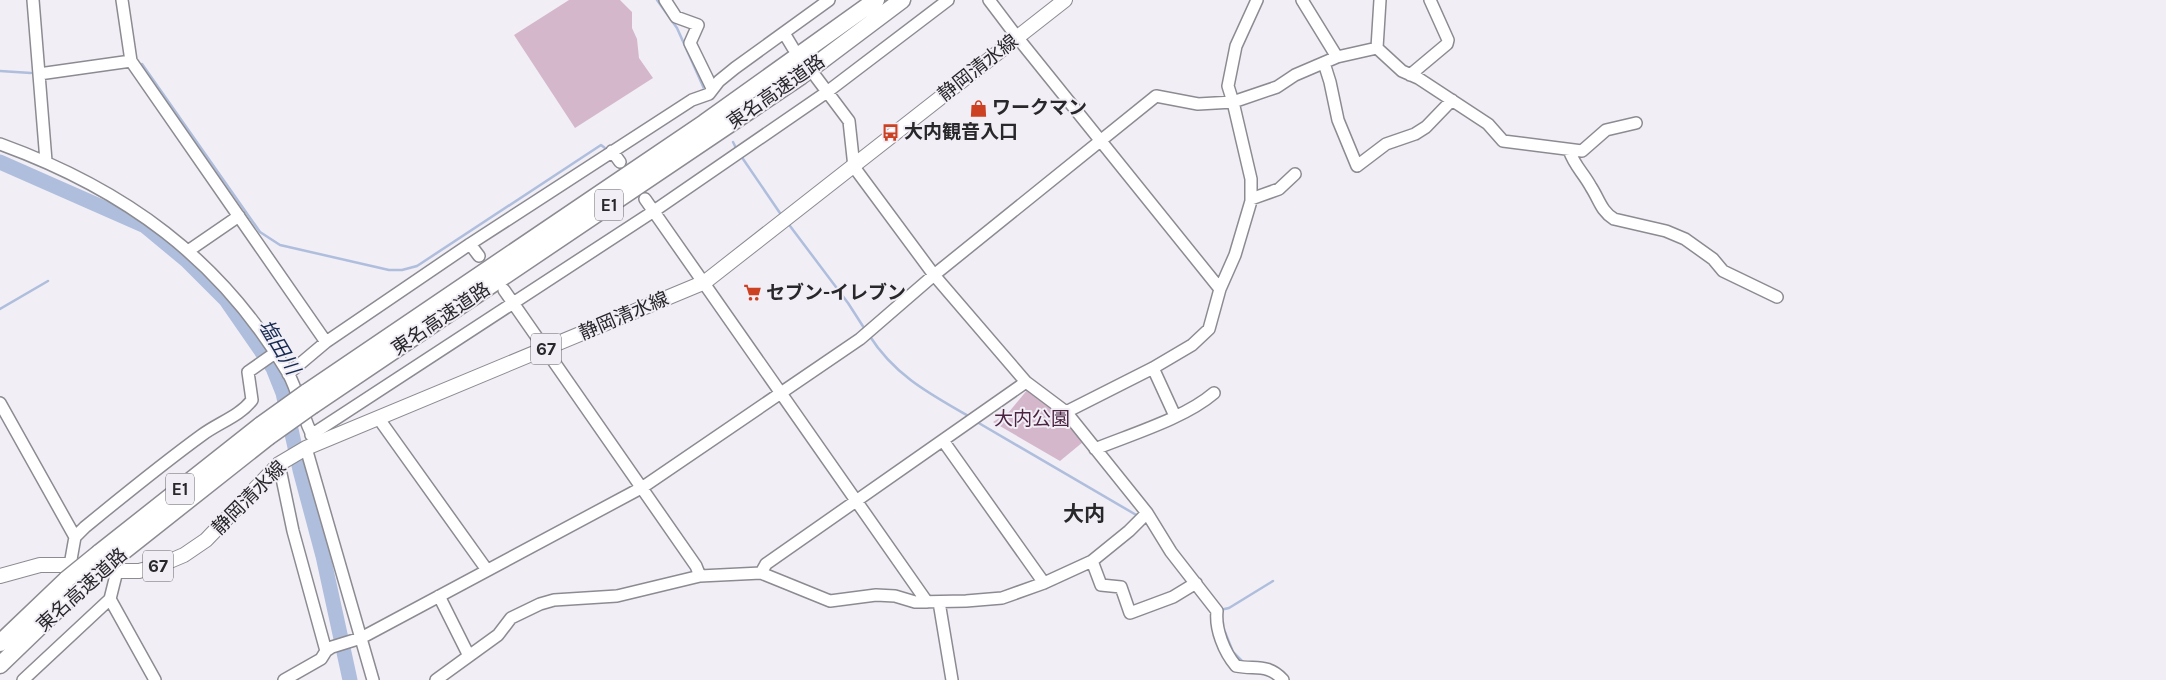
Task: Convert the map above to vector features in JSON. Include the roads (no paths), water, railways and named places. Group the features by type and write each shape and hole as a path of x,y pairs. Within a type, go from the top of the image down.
{"highway":[{"name":"東名高速道路","path":"0,643 69,572 99,553 265,431 876,0"},
{"name":"東名高速道路","path":"310,399 801,76 902,0"},
{"name":"東名高速道路","path":"0,665 83,585 116,565 265,431"}],"main road":[{"name":"静岡清水線","path":"0,576 40,565 69,572 116,565 139,571 158,566 184,555 206,540 279,464 311,442 379,419 705,282 792,216 1065,0"}],"street":[{"path":"32,0 46,161"},
{"path":"122,0 131,60 326,342"},
{"path":"665,0 676,16 698,25 690,43 707,93"},
{"path":"288,374 326,342 470,244 612,151 707,93 735,68 829,0"},
{"path":"311,442 513,302 654,211 826,92 948,0"},
{"path":"990,0 1017,38 1220,289"},
{"path":"1066,412 1152,368 1192,345 1209,329 1220,289 1235,254 1252,199 1251,179 1228,86 1236,46 1257,0"},
{"path":"1302,0 1337,57"},
{"path":"1377,48 1380,0"},
{"path":"1410,75 1447,44 1448,40 1430,0"},
{"path":"784,33 793,48"},
{"path":"284,680 321,659 329,649 360,639 643,487 860,339 934,275 1156,96 1198,104 1233,102 1277,87 1295,75 1337,57 1377,48"},
{"path":"1377,48 1402,71 1452,100 1488,124 1503,141 1582,151 1606,130 1636,122"},
{"path":"39,74 131,60"},
{"path":"1324,63 1338,120 1357,166 1386,144 1415,134 1426,127 1452,100"},
{"path":"816,77 849,121 854,167 934,275 1026,382 1066,412 1147,513 1171,552 1217,610 1216,619 1223,644 1236,666 1260,667 1276,671 1283,680"},
{"path":"0,144 46,161 100,188 132,208 188,252 214,276 252,319 275,353 298,393 311,442 319,498 373,680"},
{"path":"1569,150 1578,170 1591,186 1602,208 1608,215 1614,219 1666,231 1685,240 1713,259 1723,271 1777,297"},
{"path":"612,151 620,162"},
{"path":"1252,199 1279,189 1295,174"},
{"path":"645,199 858,501 933,602 952,680"},
{"path":"188,252 239,216"},
{"path":"470,244 479,256"},
{"path":"504,290 643,487 696,566 700,576"},
{"path":"75,537 151,473 204,433 247,407 252,400 248,372 275,353"},
{"path":"1152,368 1175,416"},
{"path":"761,573 766,564 944,442 1026,382"},
{"path":"1096,449 1175,416 1204,402 1214,393"},
{"path":"0,404 75,537 69,572"},
{"path":"379,419 487,570"},
{"path":"944,442 1044,583"},
{"path":"279,464 293,531 329,649"},
{"path":"436,680 498,635 511,618 540,604 554,600 617,596 700,576 761,573 830,601 876,595 895,596 914,602 1002,598 1044,583 1092,562 1147,513"},
{"path":"1092,562 1101,586 1120,587 1130,612 1173,598 1196,582"},
{"path":"23,680 110,599 116,565"},
{"path":"439,596 469,656"},
{"path":"110,599 155,680"}],"waterway":[{"path":"657,0 677,28 706,93"},
{"path":"142,64 260,232 280,245 389,270 402,270 417,266 601,145 605,148"},
{"path":"0,71 31,73"},
{"path":"733,142 737,150"},
{"path":"741,156 782,216"},
{"name":"塩田川","path":"0,162 145,226 186,260 226,300 273,368 283,393 300,470 323,556 350,680"},
{"path":"787,222 848,303 866,331"},
{"path":"0,309 48,281"},
{"path":"869,335 890,362 914,383 970,417"},
{"path":"977,422 1138,516"},
{"path":"1220,610 1229,608 1273,581"},
{"path":"1225,632 1233,652 1243,662"}],"place":[{"name":"ワークマン","path":"978,108"},
{"name":"大内観音入口","path":"890,132"},
{"name":"セブン-イレブン","path":"752,293"}],"district":[{"name":"大内","path":"1084,514"}],"park label":[{"name":"大内公園","path":"1032,419"}]}
